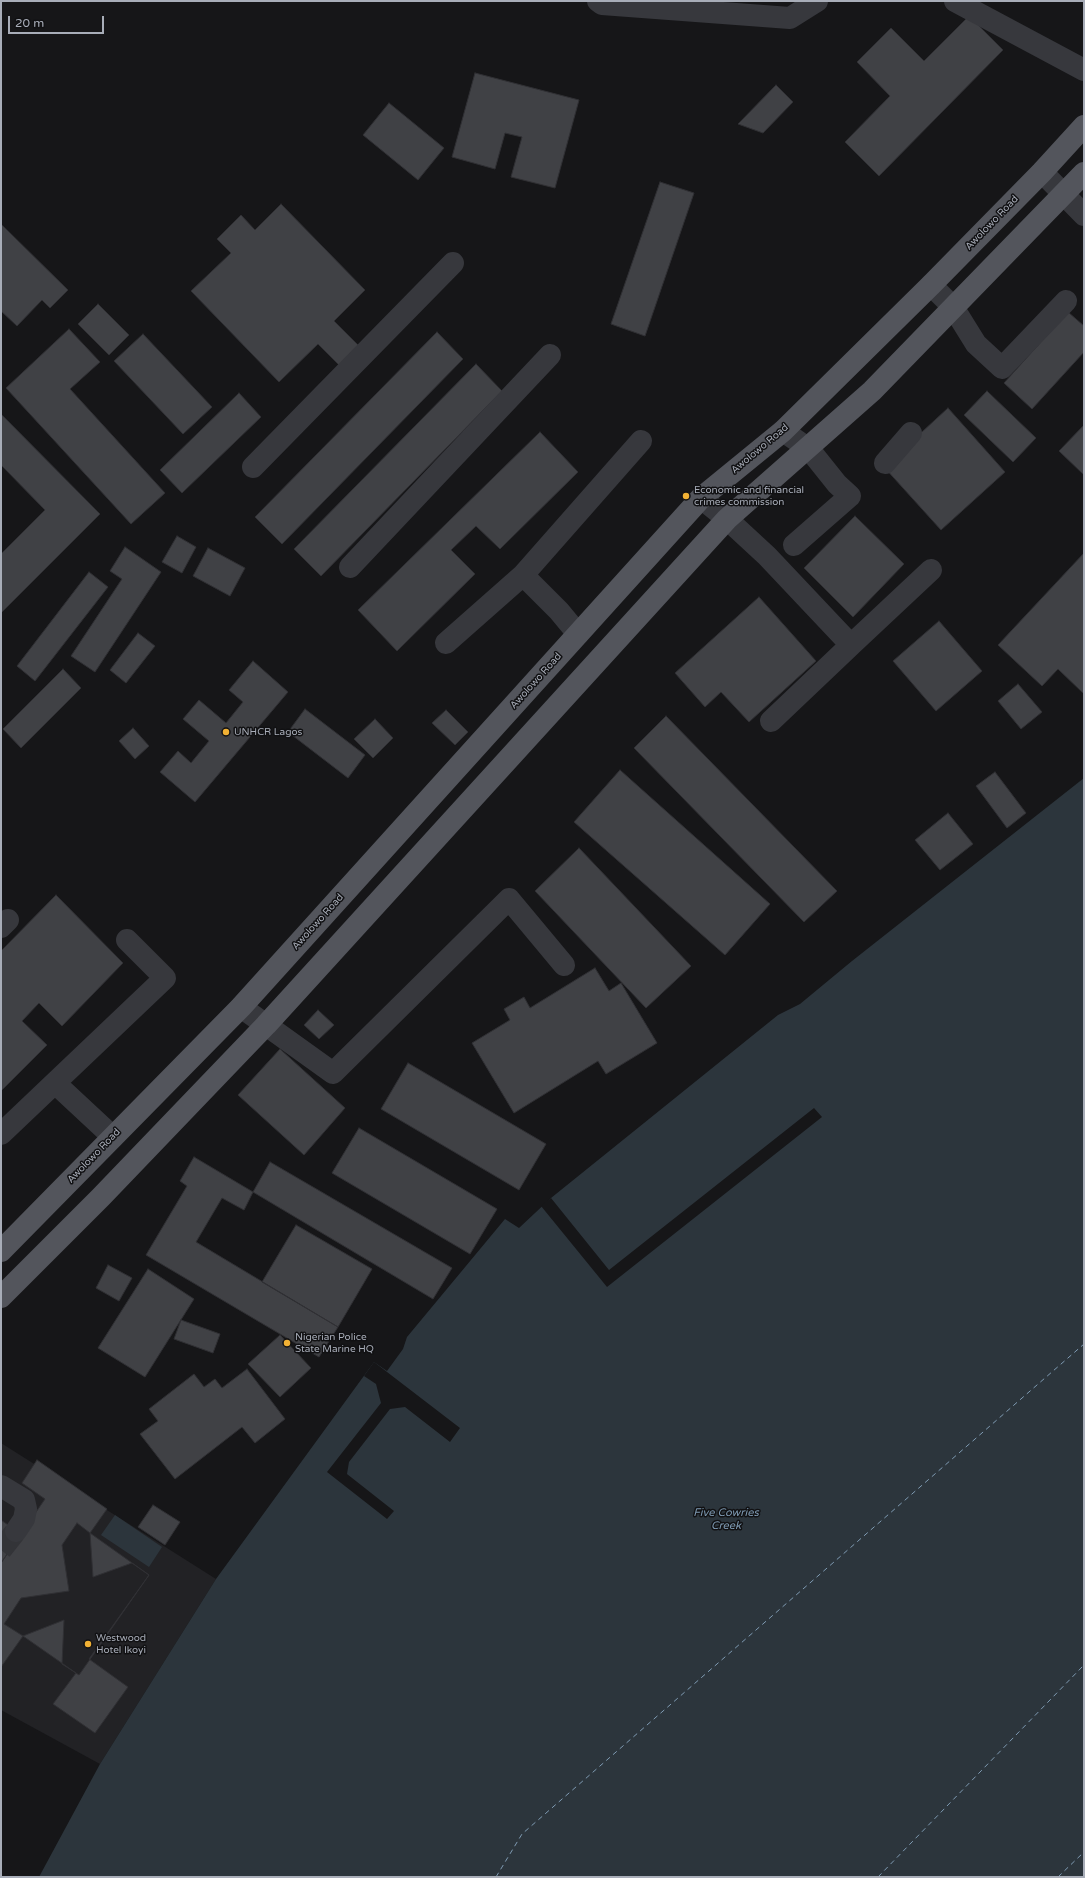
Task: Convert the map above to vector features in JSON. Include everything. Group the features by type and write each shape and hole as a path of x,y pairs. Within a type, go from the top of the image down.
{"main road":[{"name":"Awolowo Road","path":"1,1251 241,1007 701,498 783,431 931,285 1042,172 1084,126"},
{"path":"1,1297 101,1197 266,1025 727,519 809,449 872,390 1084,173"}],"street":[{"path":"598,1 602,4 790,18 816,1"},
{"path":"955,1 1084,70"},
{"path":"1042,172 1084,215"},
{"path":"253,467 453,263"},
{"path":"931,285 953,307 976,344 1002,368 1066,301"},
{"path":"350,567 550,355"},
{"path":"783,431 809,449 837,484 850,496 794,545"},
{"path":"885,463 911,433"},
{"path":"446,643 523,575 641,441"},
{"path":"701,498 727,519 767,556 851,645"},
{"path":"771,721 931,570"},
{"path":"523,575 559,611 578,634"},
{"path":"241,1007 334,1073 509,899 564,965"},
{"path":"1,1134 165,978 127,940"},
{"path":"55,1083 112,1137"},
{"path":"1,1486 24,1500 26,1509 24,1519 16,1530"}],"shaded area":[{"name":"Westwood Hotel Ikoyi","path":"1,1443 216,1579 100,1764 1,1710"}],"water":[{"name":"Five Cowries Creek","path":"1084,778 1084,1877 39,1877 100,1764 216,1579 374,1362 387,1371 403,1349 407,1337 505,1219 519,1228 551,1198 778,1015 800,1004 852,961"},
{"path":"115,1515 162,1547 149,1567 101,1535"}],"pier":[{"path":"814,1108 822,1117 607,1287 541,1206 551,1198 609,1270"},
{"path":"374,1362 460,1428 450,1442 405,1407 390,1409 349,1462 347,1474 394,1511 387,1519 327,1472 381,1403 376,1384 364,1376"}],"building":[{"path":"969,16 1003,50 879,176 845,142 890,96 857,62 891,28 924,61"},
{"path":"475,73 579,100 555,188 511,177 522,137 505,133 495,169 452,157"},
{"path":"776,85 793,102 763,133 738,124"},
{"path":"389,103 444,148 418,180 363,135"},
{"path":"660,182 694,193 645,336 611,324"},
{"path":"281,204 365,290 334,321 359,346 339,365 318,344 279,382 191,291 231,253 217,239 241,215 255,230"},
{"path":"1,224 68,290 50,308 42,300 17,326 1,311"},
{"path":"98,304 129,335 109,355 78,324"},
{"path":"1068,312 1084,326 1084,352 1032,409 1004,383"},
{"path":"69,329 100,362 70,389 165,493 131,524 6,388"},
{"path":"437,332 463,359 282,544 255,517"},
{"path":"143,334 212,407 183,434 114,361"},
{"path":"476,364 502,391 321,576 294,549"},
{"path":"987,391 1036,438 1013,462 964,415"},
{"path":"239,393 261,417 182,493 160,470"},
{"path":"948,408 1005,472 941,530 884,467"},
{"path":"1,414 100,514 1,613 1,554 45,510 1,465"},
{"path":"1084,425 1084,475 1059,451"},
{"path":"540,432 578,472 500,549 476,526 451,550 475,574 397,651 358,610"},
{"path":"855,516 904,564 853,617 804,568"},
{"path":"177,536 196,547 182,573 162,562"},
{"path":"125,547 161,572 95,672 71,656 122,579 110,571"},
{"path":"208,548 245,568 230,596 193,576"},
{"path":"1084,553 1084,694 1058,669 1042,686 998,645"},
{"path":"89,572 108,587 35,681 17,666"},
{"path":"759,597 816,661 749,722 721,692 705,707 675,673"},
{"path":"939,621 982,671 936,711 893,661"},
{"path":"138,633 155,646 126,683 110,670"},
{"name":"UNHCR Lagos","path":"253,661 288,692 195,802 160,772 178,751 191,763 209,741 183,719 199,700 226,723 243,702 229,690"},
{"path":"63,669 81,688 21,748 3,729"},
{"path":"1018,684 1042,712 1021,729 998,701"},
{"path":"305,709 365,755 348,778 288,732"},
{"path":"446,710 468,732 455,745 432,723"},
{"path":"666,716 837,891 804,922 634,748"},
{"path":"375,719 393,738 373,758 354,739"},
{"path":"133,728 149,746 135,759 119,741"},
{"path":"620,770 770,904 725,955 574,822"},
{"path":"995,772 1026,813 1007,828 976,786"},
{"path":"948,813 973,844 940,870 915,840"},
{"path":"579,848 691,966 646,1008 535,891"},
{"path":"56,895 123,963 62,1026 39,1003 22,1021 47,1045 1,1091 1,951"},
{"path":"595,968 609,991 621,983 657,1043 606,1074 598,1061 514,1113 472,1043 510,1020 504,1009 524,997 530,1008"},
{"path":"318,1010 334,1025 319,1039 304,1025"},
{"path":"280,1049 345,1108 304,1155 238,1095"},
{"path":"408,1063 546,1144 519,1190 381,1109"},
{"path":"359,1128 497,1209 470,1254 332,1173"},
{"path":"194,1157 253,1192 244,1210 222,1198 196,1242 338,1327 319,1357 146,1255 187,1186 180,1181"},
{"path":"270,1162 452,1268 433,1299 253,1192"},
{"path":"296,1225 372,1269 338,1327 262,1282"},
{"path":"108,1265 132,1278 119,1301 96,1288"},
{"path":"148,1269 194,1299 145,1377 98,1348"},
{"path":"181,1320 220,1334 213,1353 174,1339"},
{"path":"280,1335 311,1368 280,1397 248,1364"},
{"path":"247,1369 285,1419 255,1443 242,1427 175,1479 140,1434 158,1421 149,1409 194,1374 204,1387 215,1379 222,1388"},
{"path":"37,1460 107,1509 90,1533 149,1575 89,1659 128,1687 95,1733 53,1704 76,1673 23,1636 1,1667 1,1563 45,1499 22,1483"},
{"path":"153,1505 180,1522 165,1545 138,1527"},
{"path":"1,1520 21,1534 1,1563"},
{"path":"77,1523 90,1533 93,1577 132,1563 149,1575 79,1675 62,1664 64,1620 23,1636 4,1624 21,1598 69,1591 62,1545"}],"ferry route":[{"path":"496,1877 522,1834 1084,1344"},
{"path":"878,1877 1084,1665"},
{"path":"1058,1877 1084,1852"}],"tunnel":[{"path":"1,1550 16,1531"}],"place":[{"name":"Economic and financial crimes commission","path":"686,496"},
{"name":"UNHCR Lagos","path":"226,732"},
{"name":"Nigerian Police State Marine HQ","path":"287,1343"},
{"name":"Westwood Hotel Ikoyi","path":"88,1644"}]}
